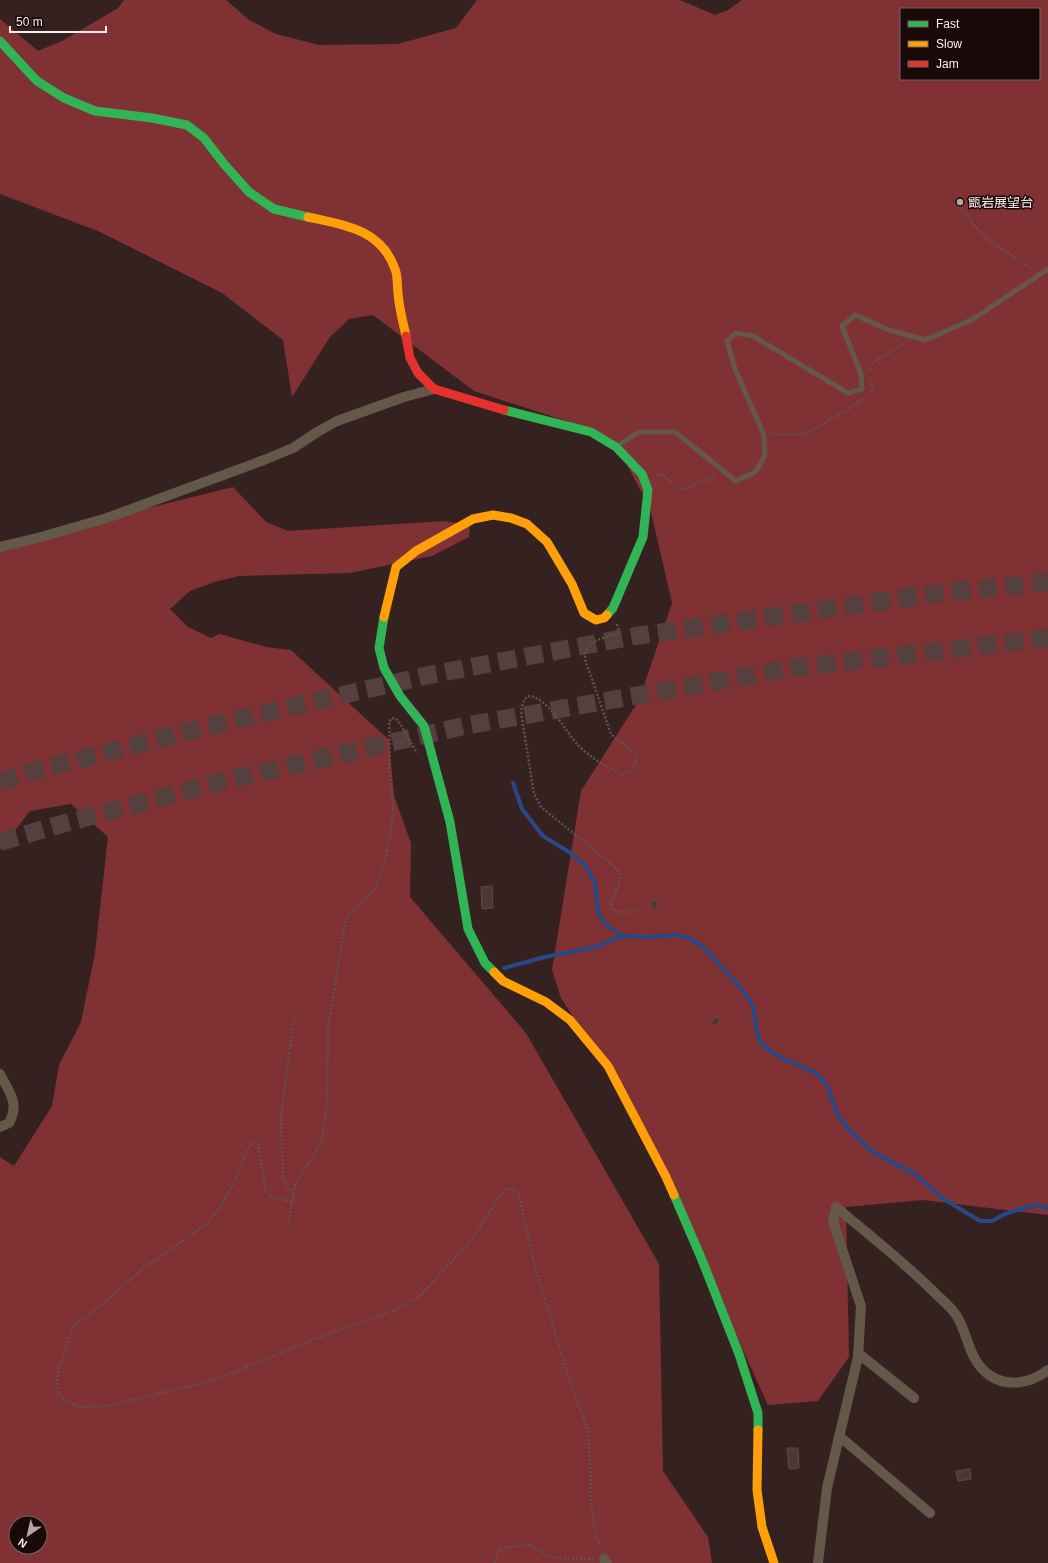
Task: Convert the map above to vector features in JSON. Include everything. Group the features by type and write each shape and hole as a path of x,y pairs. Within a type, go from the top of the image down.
{"street":[{"path":"0,41 37,81 64,98 95,112 152,118 187,126 204,138 224,164 249,192 274,209 341,224 365,233 377,240 388,254 396,270 398,295 410,358 418,373 434,389 482,404 591,432 616,447 642,474 648,490 643,537 614,608 604,618 596,620 584,613 572,584 547,542 527,524 511,518 493,515 473,519 416,551 396,567 385,608 379,648 384,668 400,696 424,726 434,756 450,822 468,929 486,963 503,981 546,1002 570,1020 608,1066 666,1177 702,1260 739,1354 758,1413 759,1447 757,1490 762,1527 774,1563"},
{"path":"0,547 41,538 115,516 285,451 337,421 404,397 434,389"},
{"path":"0,1074 15,1104 13,1116 9,1123 0,1127"},
{"path":"818,1563 827,1488 858,1353 861,1306 833,1222 836,1207 915,1273 955,1312 970,1350 978,1363 988,1374 996,1379 1014,1383 1030,1381 1048,1370"},
{"path":"858,1353 914,1398"},
{"path":"839,1436 930,1513"}],"lane":[{"path":"616,447 639,432 675,432 724,473 736,480 755,472 765,455 764,434 735,369 727,341 736,333 753,336 848,393 862,389 861,374 842,326 855,315 889,330 925,340 973,319 1048,269"}],"path":[{"path":"959,206 984,237 1040,275"},
{"path":"642,474 662,475 683,490 724,473"},
{"path":"614,608 619,631 589,645 585,653 585,659 611,734 636,755 637,761 632,770 623,774 614,770 579,746 553,713 538,698 528,696 522,703 522,712 534,794 538,803 616,868 620,874 618,885 611,901 612,908 616,911 622,912 638,912"},
{"path":"288,1225 295,1185 322,1141 328,1103 328,1027 345,923 348,914 374,889 383,867 393,810 390,775 389,722 392,718 398,720 420,759"},
{"path":"294,1017 281,1116 283,1180 288,1188 294,1193"},
{"path":"292,1202 272,1196 266,1192 258,1144 252,1144 235,1180 212,1219 145,1267 87,1317 77,1323 72,1329 58,1372 57,1385 59,1394 64,1400 80,1407 105,1406 192,1386 237,1371 320,1337 392,1311 420,1296 470,1242 498,1199 505,1190 511,1188 519,1194 536,1273 570,1382 588,1430 591,1480 590,1497 595,1532 605,1561 552,1558 530,1545 500,1548 494,1563"}],"shaded area":[{"path":"124,0 226,0 249,20 276,34 319,45 398,44 456,28 477,0 680,0 715,15 728,10 742,0 1048,0 1048,1215 923,1200 846,1207 849,1357 818,1401 768,1405 632,1106 561,998 552,970 581,791 639,700 672,603 650,508 626,463 591,429 474,391 373,315 349,319 330,337 292,397 283,340 222,293 98,231 0,194 0,19 38,51 64,40 118,8"},
{"path":"233,487 266,522 288,531 444,521 470,525 469,537 432,556 350,573 239,576 214,582 190,591 170,609 188,627 211,638 220,634 266,647 291,650 389,740 394,796 411,843 410,897 526,1033 659,1264 663,1471 708,1537 712,1563 0,1563 0,1157 14,1166 52,1106 59,1065 81,1022 95,953 108,837 71,804 30,811 0,850 0,545"}],"building":[{"path":"492,886 493,908 482,909 481,887"},
{"path":"656,900 658,907 653,909 650,902"},
{"path":"716,1017 720,1020 715,1026 711,1023"},
{"path":"787,1448 798,1448 799,1468 789,1469"},
{"path":"970,1469 971,1479 958,1481 956,1471"}],"waterway":[{"path":"513,783 522,809 543,836 569,852 585,865 595,883 598,912 604,923 622,936"},
{"path":"504,968 545,957 596,947 622,936 645,937 678,935 691,939 703,947 741,988 753,1006 757,1031 761,1043 772,1052 786,1060 816,1073 827,1085 837,1114 849,1130 873,1152 915,1174 942,1198 980,1221 992,1221 1005,1214 1036,1205 1048,1208"}],"tunnel":[{"path":"0,782 34,771 214,725 429,675 635,636 941,593 1048,582"},
{"path":"0,842 58,825 232,779 464,726 792,668 1048,638"}],"traffic: fast":[{"path":"0,41 37,81 64,98 95,111 152,118 187,125 204,138 224,164 249,192 274,209 308,217"},
{"path":"504,410 591,432 616,447 642,474 648,490 643,537 613,608 607,615"},
{"path":"384,617 379,648 384,668 400,696 424,726 450,822 468,929 485,963 494,972"},
{"path":"674,1195 702,1260 739,1354 758,1413 758,1430"}],"traffic: slow":[{"path":"308,217 348,226 371,237 381,245 389,256 396,272 399,304 406,336"},
{"path":"384,617 396,567 416,551 473,519 493,515 511,518 527,524 547,542 572,584 584,613 596,620 604,618 607,615"},
{"path":"494,972 503,981 546,1002 570,1020 608,1066 674,1195"},
{"path":"758,1430 757,1490 762,1527 774,1563"}],"traffic: jam":[{"path":"406,336 410,358 418,373 434,389 504,410"}],"place":[{"name":"甑岩展望台","path":"960,202"}]}
